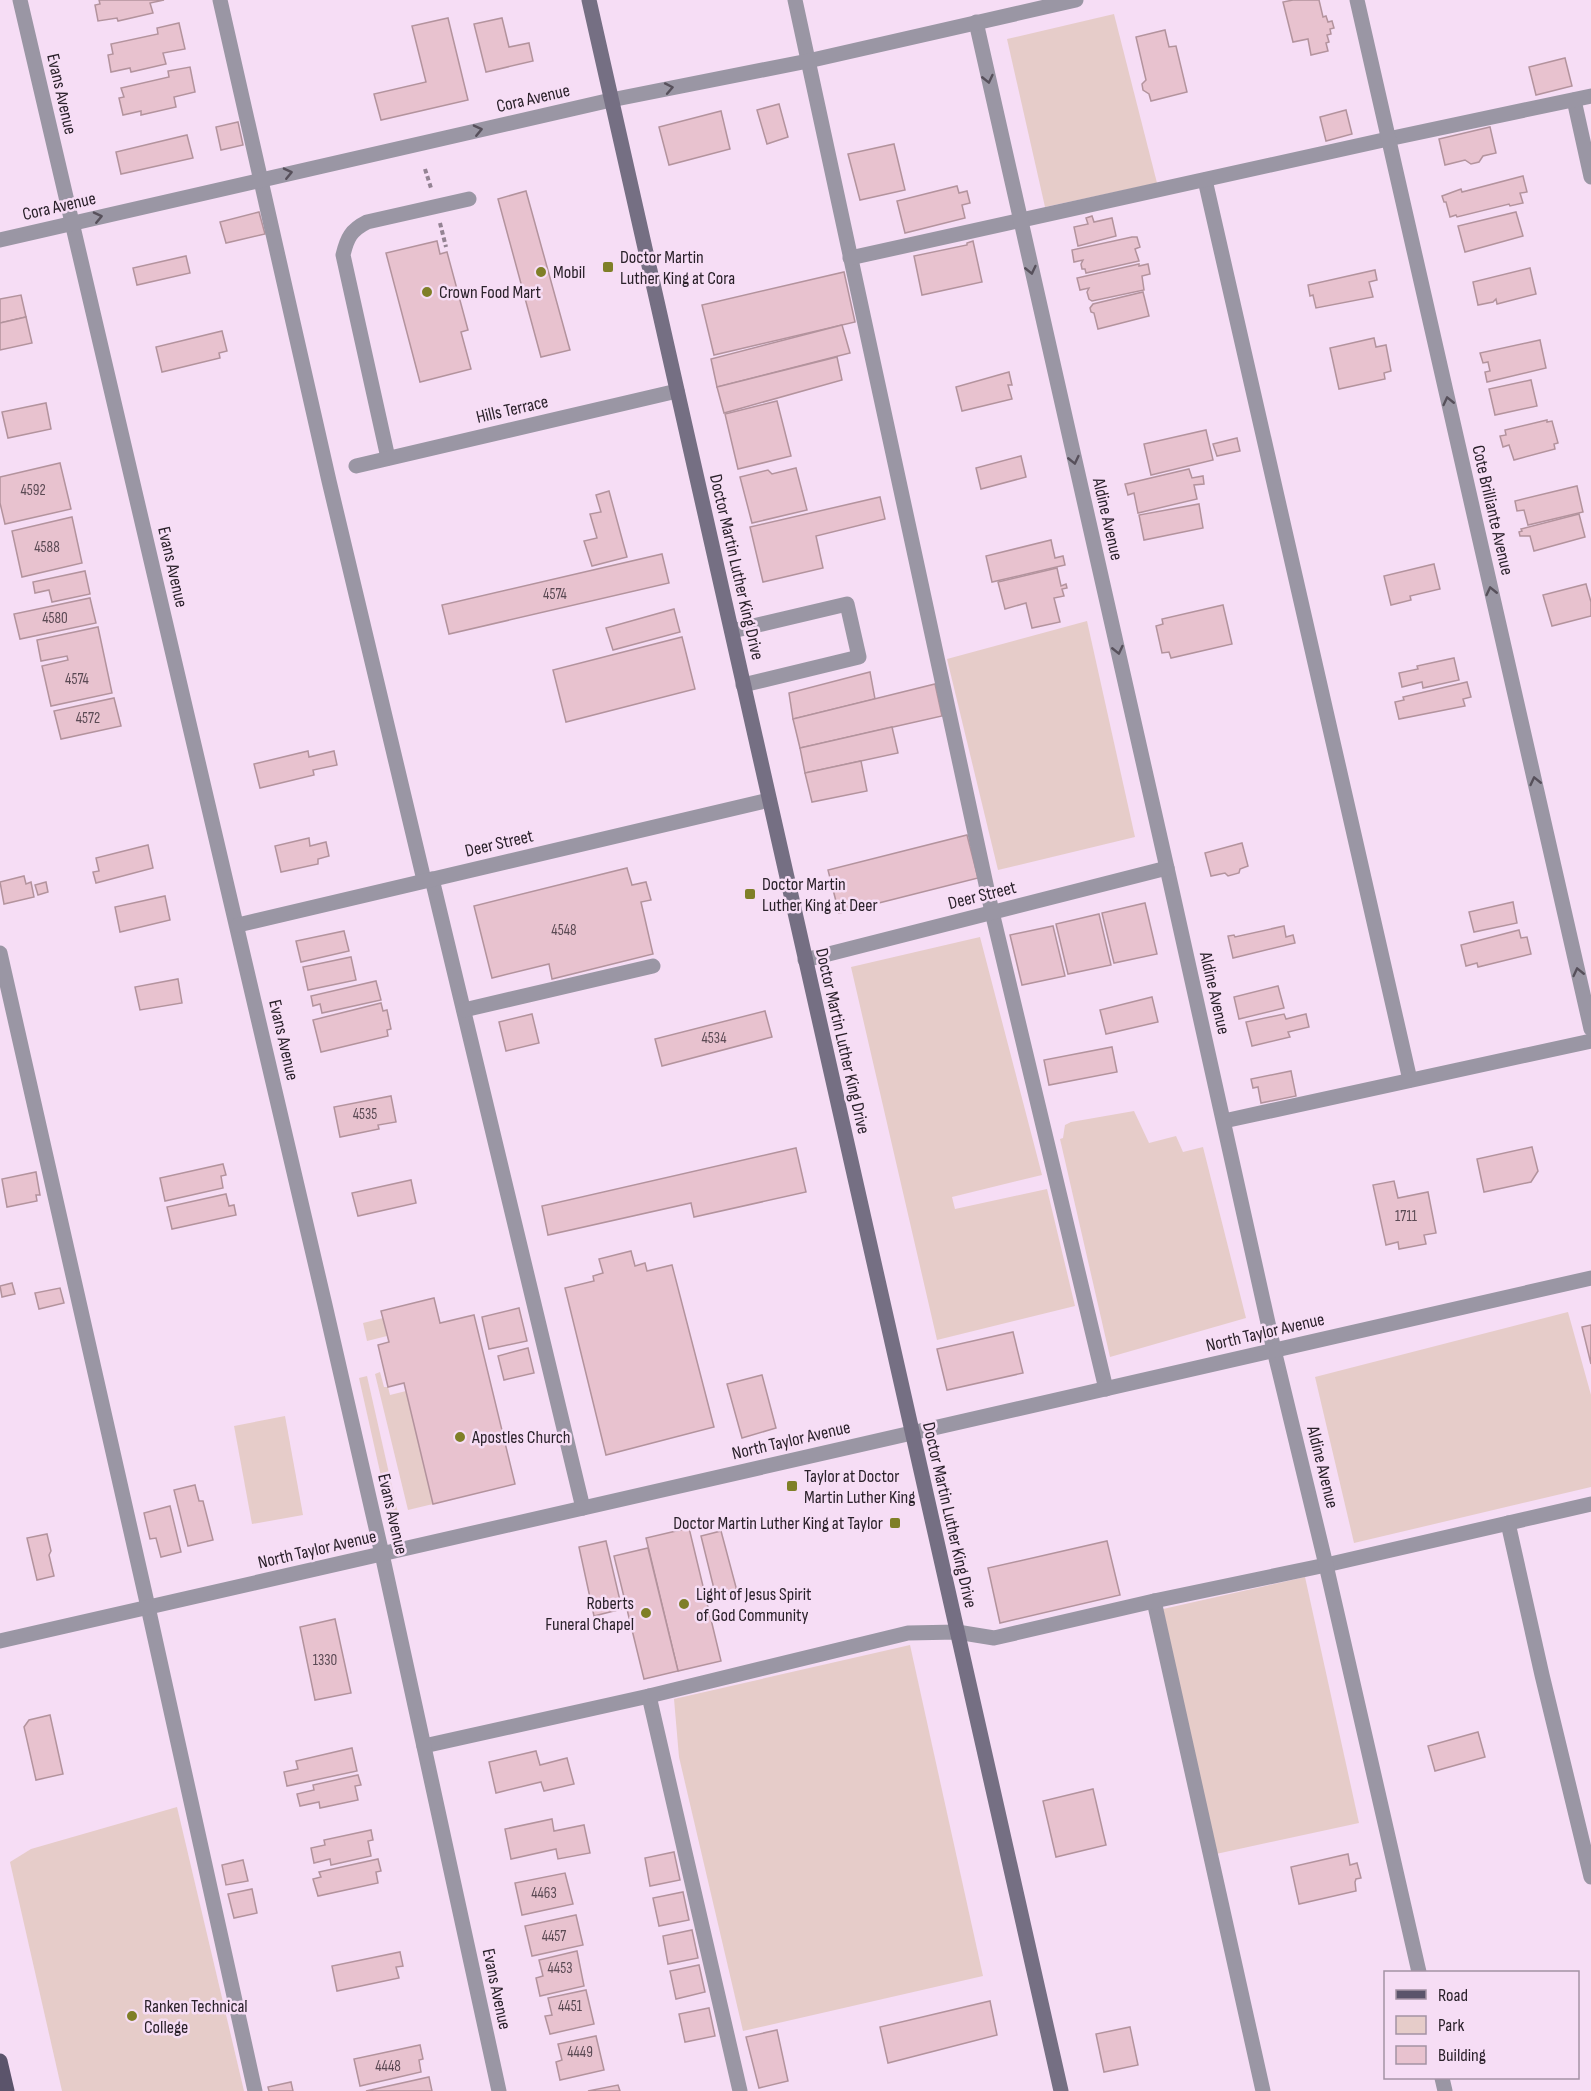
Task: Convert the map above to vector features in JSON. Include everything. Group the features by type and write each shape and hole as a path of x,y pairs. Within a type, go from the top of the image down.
{"main road":[{"name":"Doctor Martin Luther King Drive","path":"589,0 1061,2091"},
{"path":"0,2061 7,2091"}],"street":[{"name":"Evans Avenue","path":"20,0 238,925 382,1554 500,2091"},
{"path":"220,0 329,481 428,880 464,1010 583,1508"},
{"path":"795,0 992,912 1106,1389"},
{"name":"Cora Avenue","path":"0,240 611,100 807,61 1076,0"},
{"name":"Cote Brilliante Avenue","path":"1357,0 1591,1029"},
{"name":"Aldine Avenue","path":"976,22 1274,1350 1326,1565 1419,1971"},
{"path":"850,258 1591,96"},
{"path":"1574,100 1591,177"},
{"path":"1205,180 1410,1080"},
{"path":"388,459 343,255 345,244 349,235 357,227 367,222 470,199"},
{"name":"Hills Terrace","path":"356,466 676,391"},
{"path":"732,631 847,604 859,657 743,685"},
{"name":"Deer Street","path":"238,925 769,800"},
{"name":"Deer Street","path":"805,960 1167,868"},
{"path":"0,953 255,2091"},
{"path":"464,1010 653,966"},
{"path":"1224,1121 1591,1041"},
{"name":"North Taylor Avenue","path":"0,1641 1591,1278"},
{"path":"424,1746 649,1696 908,1633 957,1632 994,1638 1591,1504"},
{"path":"1508,1523 1591,1877"},
{"path":"1154,1601 1263,2091"},
{"path":"649,1696 740,2091"}],"path":[{"path":"425,169 432,192"},
{"path":"439,220 446,247"}],"green space":[{"path":"1114,14 1157,183 1045,207 1007,39"},
{"path":"1087,621 1135,837 998,870 947,659"},
{"path":"980,937 1042,1175 952,1197 955,1209 1047,1189 1075,1306 937,1340 851,967"},
{"path":"1134,1111 1149,1143 1176,1136 1183,1152 1203,1147 1246,1318 1110,1357 1060,1139 1063,1138 1065,1125 1071,1122"},
{"path":"1568,1312 1591,1395 1591,1487 1354,1543 1315,1377"},
{"path":"383,1318 387,1336 367,1341 363,1323"},
{"path":"380,1372 384,1387 388,1387 390,1395 406,1391 433,1504 408,1510 375,1374"},
{"path":"367,1376 398,1513 390,1515 359,1378"},
{"path":"285,1416 303,1515 252,1524 234,1426"},
{"path":"1305,1577 1359,1823 1216,1854 1163,1609"},
{"path":"910,1645 983,1976 743,2031 679,1757 674,1699"},
{"name":"Ranken Technical College","path":"177,1807 244,2091 62,2091 10,1862 31,1849"}],"building":[{"path":"99,0 164,0 150,3 153,13 118,21 117,18 98,21 95,5 100,4"},
{"path":"1319,0 1323,17 1326,16 1328,22 1332,21 1334,28 1330,29 1331,34 1327,35 1328,51 1311,55 1308,39 1293,42 1283,2"},
{"path":"448,18 468,100 381,120 374,94 426,82 412,26"},
{"path":"502,18 509,47 529,43 533,61 486,72 474,24"},
{"path":"179,23 185,49 163,53 166,64 131,72 130,68 111,72 108,55 113,54 111,44 158,34 157,28"},
{"path":"1165,30 1169,47 1176,46 1187,92 1151,101 1149,94 1143,90 1142,84 1146,80 1136,37"},
{"path":"1565,58 1572,86 1536,95 1529,67"},
{"path":"190,67 195,92 174,97 176,107 141,115 141,111 123,115 119,98 124,97 121,88 169,77 168,71"},
{"path":"779,104 788,137 767,144 757,110"},
{"path":"1346,110 1352,134 1326,141 1320,117"},
{"path":"721,111 730,149 669,165 659,127"},
{"path":"238,122 243,145 221,150 216,127"},
{"path":"1490,127 1496,153 1483,156 1479,162 1471,164 1465,160 1445,165 1439,139"},
{"path":"187,135 193,158 121,174 116,152"},
{"path":"894,144 905,190 860,200 848,154"},
{"path":"1523,176 1527,192 1520,193 1523,203 1450,217 1442,196 1461,189 1462,192"},
{"path":"957,186 959,193 967,191 970,203 962,205 965,218 905,233 897,201"},
{"path":"526,191 570,350 541,357 498,199"},
{"path":"259,212 265,234 226,243 220,222"},
{"path":"1516,212 1523,236 1465,252 1458,226"},
{"path":"1092,216 1094,222 1112,218 1116,236 1078,246 1074,227 1088,224 1086,218"},
{"path":"1137,237 1140,247 1135,249 1139,261 1086,273 1085,269 1082,269 1083,260 1074,262 1072,250"},
{"name":"Crown Food Mart","path":"437,241 440,254 447,252 468,330 461,332 471,369 420,382 386,253"},
{"path":"973,241 982,282 922,295 914,256 967,245"},
{"path":"186,256 190,273 137,285 133,268"},
{"path":"1139,264 1139,266 1148,264 1150,274 1142,276 1144,290 1092,301 1087,292 1089,288 1080,290 1077,278"},
{"path":"1530,268 1536,294 1497,304 1496,299 1493,302 1478,305 1473,282"},
{"path":"1375,270 1377,280 1369,282 1373,297 1316,308 1308,285"},
{"path":"844,272 855,322 714,355 702,305"},
{"path":"1143,292 1149,316 1098,329 1094,313 1090,308 1093,304"},
{"path":"21,295 26,317 0,323 0,299"},
{"path":"26,317 32,343 0,350 0,323"},
{"path":"842,325 850,353 717,387 711,359"},
{"path":"222,331 227,351 219,353 220,358 162,372 156,347"},
{"path":"1374,338 1376,347 1386,345 1391,371 1384,373 1385,379 1339,389 1330,348"},
{"path":"1540,340 1546,368 1487,382 1485,372 1490,371 1488,362 1483,363 1480,353"},
{"path":"837,357 842,380 724,413 717,387"},
{"path":"1009,372 1012,385 1008,385 1012,399 962,411 956,387"},
{"path":"1531,380 1537,406 1495,415 1489,389"},
{"path":"777,401 791,456 738,469 725,414"},
{"path":"46,403 51,429 8,438 2,412"},
{"path":"1547,420 1547,422 1552,421 1558,443 1554,444 1555,449 1514,460 1509,445 1503,447 1500,436 1506,435 1505,430"},
{"path":"1206,430 1213,460 1151,475 1144,444"},
{"path":"1237,438 1240,451 1217,456 1213,444"},
{"path":"1021,456 1026,477 981,489 976,468"},
{"path":"60,463 71,509 5,524 0,503 0,477"},
{"path":"796,468 807,510 752,523 740,477 768,470 772,474"},
{"path":"1189,469 1192,478 1203,476 1204,484 1194,485 1197,499 1138,513 1134,493 1128,495 1125,484"},
{"path":"1577,486 1583,512 1528,525 1524,510 1517,511 1515,501"},
{"path":"609,491 627,557 592,566 584,541 597,538 590,514 601,512 596,495"},
{"path":"880,497 885,519 816,536 823,568 763,582 750,527"},
{"path":"1199,504 1203,528 1144,540 1139,515"},
{"path":"1579,514 1585,537 1534,551 1530,536 1520,536 1521,529"},
{"path":"72,517 82,563 22,577 12,531"},
{"path":"1051,540 1055,558 1063,556 1065,565 992,582 986,556"},
{"path":"662,554 669,583 449,634 442,605"},
{"path":"1434,564 1440,589 1410,596 1411,600 1391,605 1384,576"},
{"path":"1057,568 1061,586 1066,584 1067,588 1062,589 1064,596 1054,598 1060,622 1032,628 1026,603 1005,609 998,582"},
{"path":"85,571 90,594 52,602 49,590 35,593 33,582"},
{"path":"1586,584 1591,602 1591,616 1552,626 1543,595"},
{"path":"90,598 96,623 20,639 14,614"},
{"path":"1223,605 1232,644 1171,658 1169,652 1162,653 1156,626 1163,624 1162,619"},
{"path":"674,609 680,632 613,650 606,628"},
{"path":"98,627 112,693 51,706 42,666 68,660 67,656 41,661 37,640"},
{"path":"682,637 695,689 566,722 553,670"},
{"path":"1454,658 1459,680 1423,688 1422,682 1402,687 1399,673 1418,669 1417,666"},
{"path":"870,672 875,699 793,719 789,693"},
{"path":"1467,682 1471,697 1463,699 1465,706 1399,719 1395,702 1404,700 1403,697"},
{"path":"935,684 942,716 800,748 793,719"},
{"path":"114,698 121,726 61,739 54,711"},
{"path":"892,727 898,753 805,773 800,748"},
{"path":"308,751 309,757 334,751 337,765 313,770 314,775 260,788 254,764"},
{"path":"861,761 867,791 812,802 805,773"},
{"path":"967,835 978,878 839,913 828,870"},
{"path":"309,838 310,846 326,842 329,856 318,859 318,864 281,872 275,846"},
{"path":"1242,843 1248,866 1240,869 1239,873 1228,876 1225,873 1211,876 1205,853"},
{"path":"148,845 153,868 96,883 93,872 99,871 96,858"},
{"path":"627,868 632,885 646,882 651,900 641,902 653,954 552,979 549,964 492,978 474,906"},
{"path":"24,876 26,884 31,882 34,897 4,904 0,882"},
{"path":"46,882 48,892 38,895 35,885"},
{"path":"165,896 170,920 120,932 115,907"},
{"path":"1513,902 1517,923 1474,932 1469,912"},
{"path":"1145,903 1157,954 1114,963 1102,913"},
{"path":"1099,914 1111,965 1068,974 1056,924"},
{"path":"1053,926 1065,976 1022,985 1010,935"},
{"path":"1284,926 1286,937 1293,935 1295,943 1233,958 1228,936 1234,935 1235,937"},
{"path":"1519,930 1521,938 1527,937 1531,954 1478,967 1477,963 1466,966 1461,945"},
{"path":"344,931 349,951 301,962 296,941"},
{"path":"351,957 356,980 308,990 303,967"},
{"path":"178,979 182,1003 140,1010 135,987"},
{"path":"376,981 381,1000 322,1013 320,1004 313,1006 311,996"},
{"path":"1278,986 1284,1008 1239,1019 1234,997"},
{"path":"1152,997 1158,1022 1106,1034 1100,1010"},
{"path":"381,1003 383,1011 387,1010 391,1029 387,1030 388,1036 321,1052 313,1020"},
{"path":"765,1011 772,1037 662,1066 655,1039"},
{"path":"532,1014 539,1043 506,1051 499,1022"},
{"path":"1284,1014 1286,1019 1306,1014 1309,1027 1288,1032 1290,1037 1252,1046 1246,1022"},
{"path":"1112,1047 1117,1072 1049,1085 1044,1060"},
{"path":"1291,1071 1296,1096 1261,1103 1258,1087 1253,1088 1251,1079"},
{"path":"391,1096 396,1122 378,1125 379,1129 340,1137 334,1107"},
{"path":"1532,1147 1538,1171 1531,1182 1484,1192 1477,1159"},
{"path":"796,1148 806,1192 694,1217 691,1203 548,1235 542,1206"},
{"path":"223,1164 226,1175 221,1176 223,1188 165,1201 160,1178"},
{"path":"36,1172 40,1195 36,1195 37,1201 7,1207 2,1179"},
{"path":"411,1180 416,1203 358,1216 352,1193"},
{"path":"1394,1181 1398,1198 1428,1192 1436,1233 1424,1235 1426,1244 1399,1249 1398,1242 1386,1245 1373,1185"},
{"path":"226,1194 229,1206 234,1205 236,1215 172,1229 167,1207"},
{"path":"631,1251 635,1266 645,1263 647,1271 672,1265 714,1427 606,1455 565,1288 594,1281 593,1276 603,1273 599,1259"},
{"path":"12,1283 15,1294 2,1297 0,1286"},
{"path":"60,1288 64,1303 39,1309 35,1293"},
{"name":"Apostles Church","path":"434,1298 440,1323 474,1315 515,1484 433,1504 404,1383 388,1387 378,1345 389,1342 381,1311"},
{"path":"519,1308 527,1341 489,1349 482,1317"},
{"path":"1591,1325 1591,1364 1582,1327"},
{"path":"1013,1332 1023,1373 947,1390 937,1349"},
{"path":"528,1348 534,1373 504,1380 498,1356"},
{"path":"762,1375 776,1428 742,1438 727,1384"},
{"path":"195,1485 199,1501 203,1501 213,1540 188,1546 174,1490"},
{"path":"170,1506 181,1552 161,1557 156,1538 150,1539 144,1513"},
{"name":"Light of Jesus Spirit of God Community","path":"689,1528 721,1661 678,1671 646,1538"},
{"path":"721,1531 737,1591 716,1597 701,1536"},
{"path":"47,1534 54,1576 37,1580 27,1538"},
{"path":"606,1541 622,1609 594,1616 579,1547"},
{"path":"1107,1541 1120,1595 1000,1623 988,1568"},
{"name":"Roberts Funeral Chapel","path":"648,1548 678,1671 644,1679 614,1556"},
{"path":"335,1619 351,1693 315,1700 300,1627"},
{"path":"50,1715 63,1774 36,1780 24,1727 29,1720"},
{"path":"1478,1732 1485,1757 1435,1771 1428,1746"},
{"path":"352,1748 357,1771 287,1786 284,1772 298,1769 296,1761"},
{"path":"536,1751 540,1765 567,1758 574,1784 544,1791 541,1782 496,1793 489,1762"},
{"path":"358,1775 361,1785 355,1786 358,1800 320,1808 319,1802 300,1806 297,1794 314,1790 313,1785"},
{"path":"1093,1789 1106,1845 1056,1857 1043,1801"},
{"path":"552,1819 554,1831 584,1825 590,1853 558,1859 556,1849 511,1859 505,1829"},
{"path":"371,1830 373,1840 368,1841 371,1856 331,1865 330,1859 314,1863 311,1848 325,1845 324,1840"},
{"path":"674,1852 680,1880 650,1886 645,1858"},
{"path":"1348,1854 1350,1865 1357,1863 1361,1878 1356,1879 1356,1891 1299,1904 1291,1867"},
{"path":"378,1859 381,1871 376,1872 378,1883 318,1896 313,1879 321,1877 319,1872"},
{"path":"243,1860 248,1881 226,1885 222,1865"},
{"path":"565,1873 573,1904 522,1915 515,1883"},
{"path":"252,1889 257,1913 234,1918 228,1894"},
{"path":"683,1892 689,1920 659,1926 653,1898"},
{"path":"576,1915 583,1945 532,1956 525,1926"},
{"path":"692,1930 698,1958 668,1964 663,1936"},
{"path":"577,1951 584,1986 540,1996 536,1978 543,1976 539,1960"},
{"path":"400,1952 403,1966 396,1967 399,1978 337,1991 332,1966"},
{"path":"699,1965 705,1992 676,1999 670,1971"},
{"path":"586,1990 594,2024 550,2034 545,2016 552,2015 548,1998"},
{"path":"990,2001 997,2035 888,2063 880,2027"},
{"path":"709,2008 715,2036 685,2042 679,2014"},
{"path":"1130,2027 1138,2065 1104,2072 1096,2034"},
{"path":"777,2030 788,2081 759,2088 746,2037"},
{"path":"596,2036 604,2070 560,2080 556,2062 562,2060 558,2044"},
{"path":"420,2045 423,2059 419,2060 421,2072 360,2086 354,2059"},
{"path":"429,2077 432,2091 366,2091"},
{"path":"291,2082 293,2091 269,2091 268,2087"},
{"path":"618,2085 620,2091 588,2091"}],"place":[{"name":"Doctor Martin Luther King at Cora","path":"608,267"},
{"name":"Mobil","path":"541,272"},
{"name":"Crown Food Mart","path":"427,292"},
{"name":"Doctor Martin Luther King at Deer","path":"750,894"},
{"name":"Apostles Church","path":"460,1437"},
{"name":"Taylor at Doctor Martin Luther King","path":"792,1486"},
{"name":"Doctor Martin Luther King at Taylor","path":"895,1523"},
{"name":"Light of Jesus Spirit of God Community","path":"684,1604"},
{"name":"Roberts Funeral Chapel","path":"646,1613"},
{"name":"Ranken Technical College","path":"132,2016"}]}
